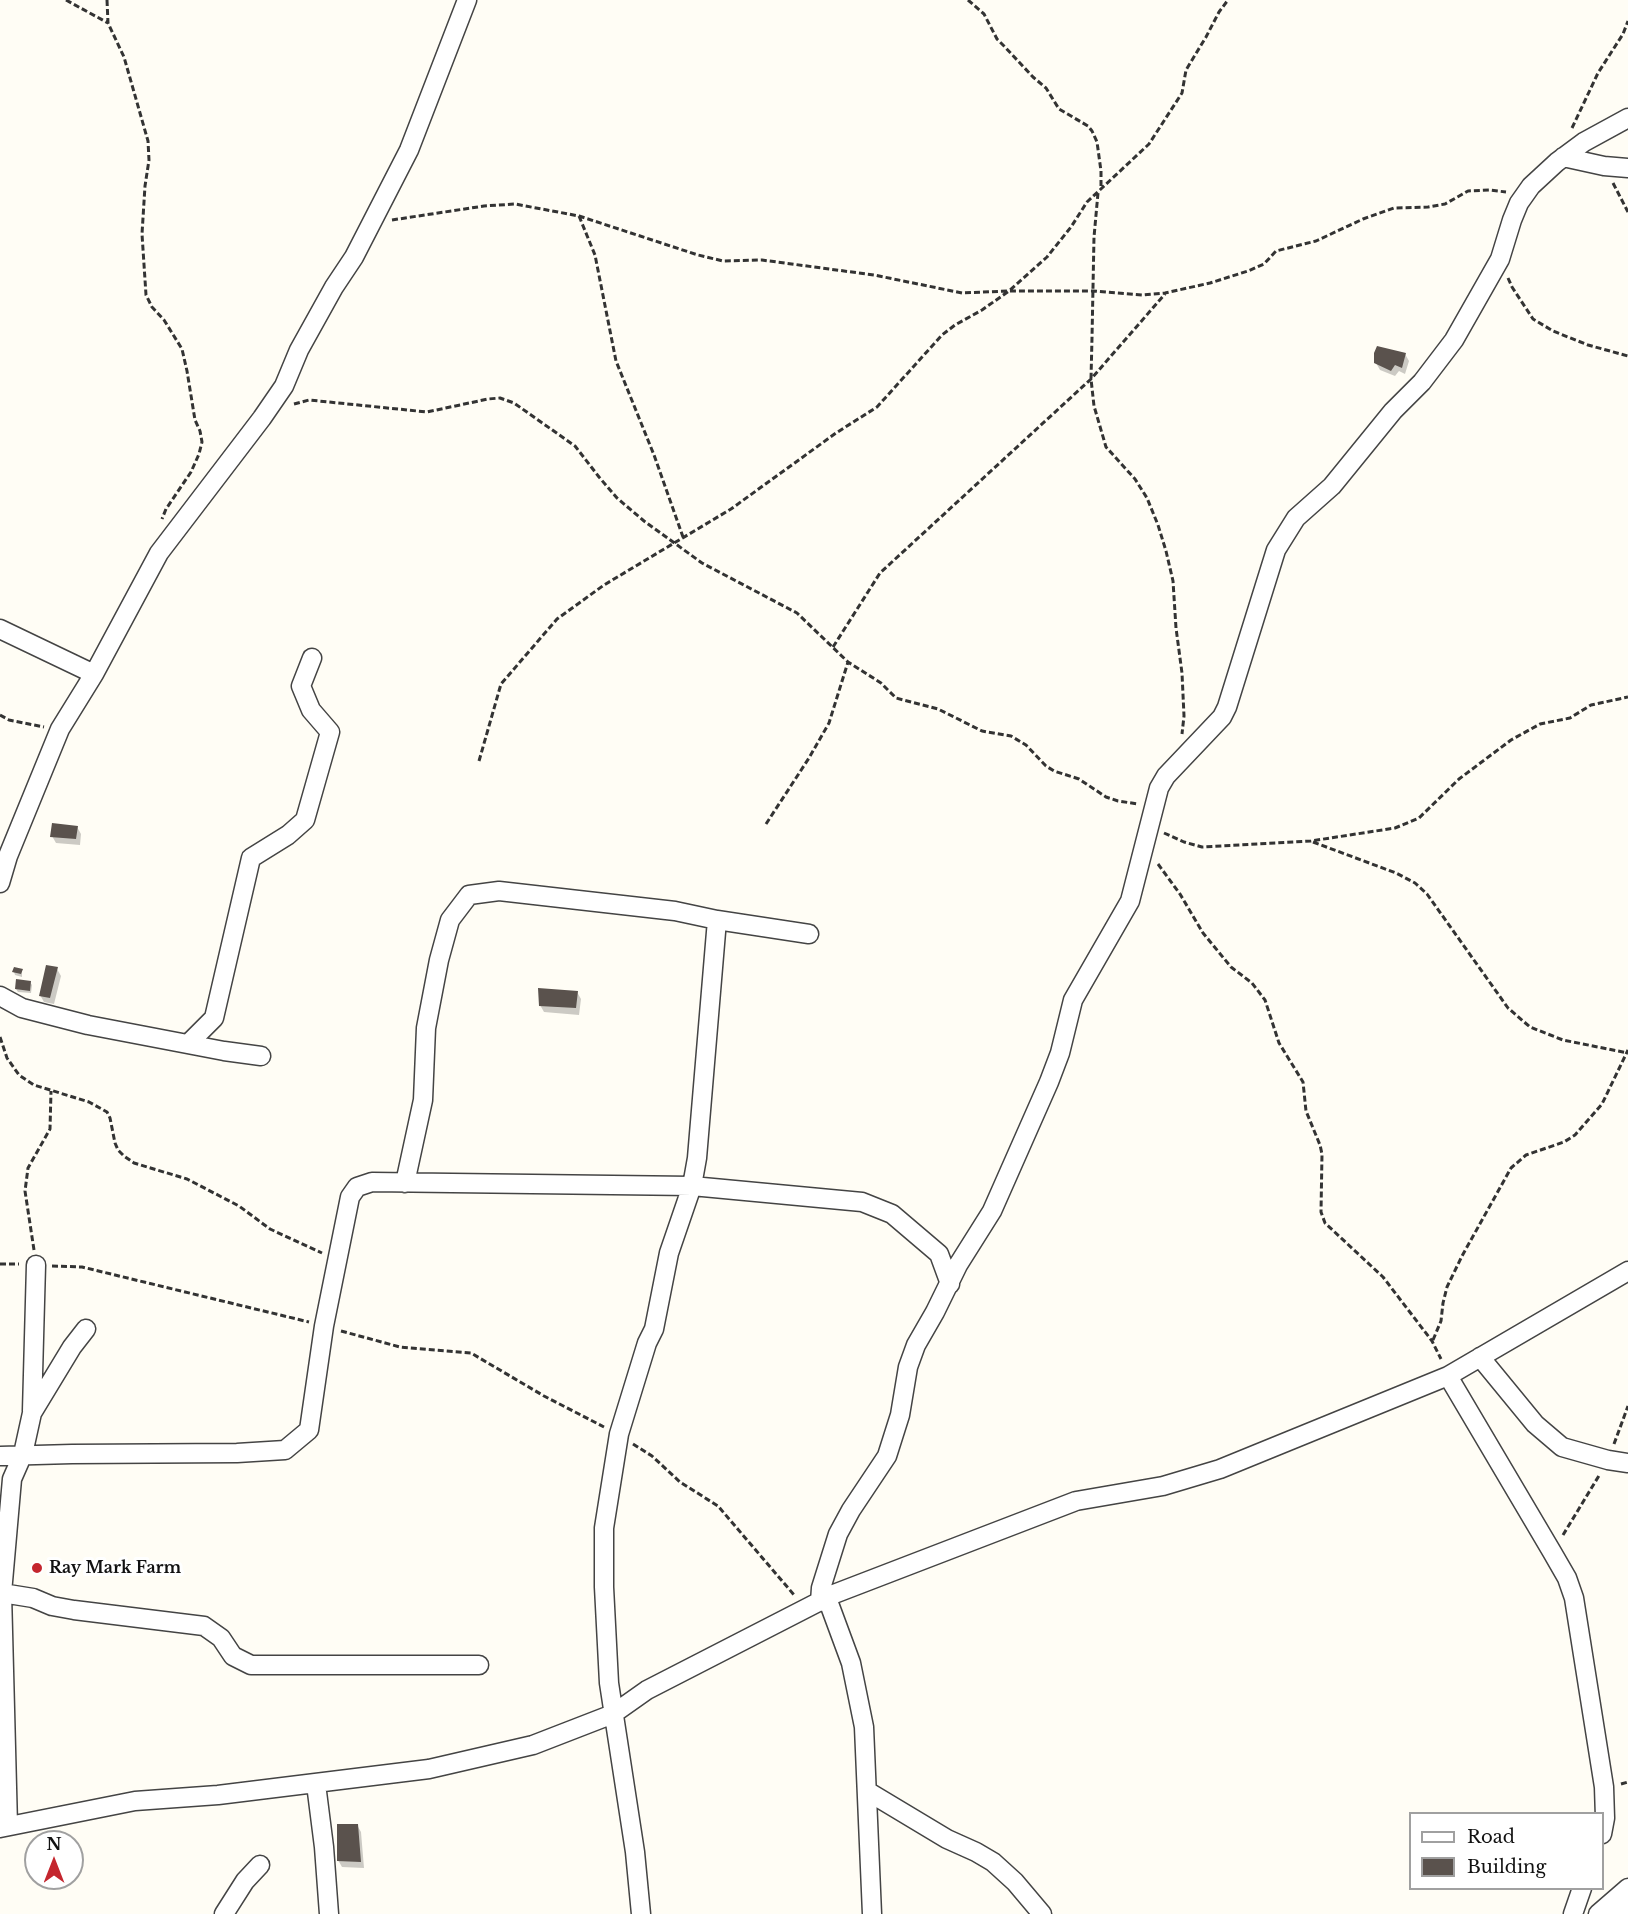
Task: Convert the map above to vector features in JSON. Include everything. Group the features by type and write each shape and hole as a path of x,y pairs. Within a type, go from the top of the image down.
{"street":[{"path":"0,883 8,856 60,729 94,674 159,553 284,386 299,350 354,256 369,223 409,150 467,0"},
{"path":"872,1914 864,1727 850,1663 818,1603 838,1534 850,1510 887,1456 900,1415 911,1357 958,1265 992,1211 1060,1053 1073,1000 1130,901 1159,788 1180,760 1222,717 1227,707 1276,550 1296,518 1332,486 1393,411 1422,382 1454,340 1500,259 1512,220 1525,194 1540,176 1563,157 1584,142 1628,118"},
{"path":"1563,157 1604,166 1628,168"},
{"path":"0,629 94,674"},
{"path":"188,1044 214,1018 251,858 288,835 305,820 330,732 311,710 301,686 312,658"},
{"path":"405,1183 423,1100 426,1028 439,960 450,920 468,895 499,891 675,911 809,934"},
{"path":"641,1914 609,1683 604,1528 619,1434 647,1343 654,1329 669,1253 692,1186 697,1158 717,920"},
{"path":"0,996 22,1008 88,1026 261,1056"},
{"path":"0,1456 237,1453 285,1450 309,1430 324,1326 350,1197 357,1186 372,1182 692,1186 862,1202 892,1214 939,1254 950,1284"},
{"path":"36,1264 32,1413 23,1454 12,1479 2,1593 4,1827 135,1801 218,1795 429,1769 533,1745 613,1714 647,1690 818,1603 1076,1501 1163,1486 1220,1469 1448,1376 1628,1271"},
{"path":"32,1413 72,1347 86,1329"},
{"path":"1480,1357 1534,1424 1562,1447 1628,1463"},
{"path":"1448,1376 1567,1578 1577,1614 1604,1786 1604,1823"},
{"path":"2,1593 33,1598 52,1606 74,1610 204,1626 221,1638 233,1656 250,1665 479,1665"},
{"path":"316,1784 329,1914"},
{"path":"867,1791 947,1839 993,1862 1015,1881 1042,1914"},
{"path":"224,1914 245,1881 260,1865"},
{"path":"1598,1914 1628,1888"},
{"path":"1573,1914 1581,1890"},
{"path":"1611,1914 1628,1909"}],"path":[{"path":"66,0 108,23"},
{"path":"107,0 108,23 124,57 147,141 149,160 142,234 146,294 152,307 168,326 182,349 195,420 202,442 200,454 191,472 166,509 160,525"},
{"path":"968,0 984,14 997,39 1046,88 1059,108 1088,126 1092,131 1097,142 1101,188"},
{"path":"479,761 501,684 557,620 604,585 731,509 836,433 878,407 942,335 1009,291 1047,256 1071,227 1087,202 1149,144 1182,93 1186,70 1228,0"},
{"path":"1571,132 1598,73 1623,34 1628,21"},
{"path":"1604,166 1628,212"},
{"path":"369,223 484,206 515,204 579,216 723,261 762,260 874,275 962,293 1093,291 1143,295 1165,293 1210,283 1248,271 1264,264 1276,251 1316,241 1363,219 1394,208 1445,204 1468,191 1489,190 1525,194"},
{"path":"1098,193 1094,237 1092,379 1094,406 1106,447 1135,478 1147,498 1158,525 1173,581 1184,716 1180,760"},
{"path":"579,216 595,255 616,361 654,455 683,537"},
{"path":"1500,259 1512,287 1533,320 1588,345 1628,356"},
{"path":"833,647 880,573 1092,379 1165,293"},
{"path":"288,407 303,400 309,400 427,412 488,399 507,400 575,447 617,498 675,543 702,563 797,613 848,662 881,683 896,698 938,709 982,731 1003,734 1020,741 1046,766 1079,779 1106,797 1154,806"},
{"path":"766,824 829,723 848,662"},
{"path":"1149,827 1202,847 1311,841 1395,828 1419,818 1447,788 1511,740 1540,723 1570,718 1591,705 1628,697"},
{"path":"0,715 9,720 60,729"},
{"path":"1311,841 1396,873 1427,894 1508,1008 1530,1028 1563,1040 1627,1052 1602,1104 1575,1135 1564,1142 1526,1155 1511,1168 1447,1287 1441,1321 1432,1341"},
{"path":"1144,846 1180,894 1203,933 1231,967 1252,983 1266,1000 1279,1042 1303,1082 1306,1111 1320,1145 1322,1154 1321,1212 1325,1222 1383,1277 1432,1341 1448,1376"},
{"path":"0,1037 7,1058 19,1075 34,1085 89,1102 107,1112 118,1150 134,1163 187,1179 240,1206 270,1228 337,1260"},
{"path":"51,1091 50,1129 28,1168 26,1191 36,1264 82,1267 324,1326 400,1347 471,1353 544,1396 619,1434 652,1456 680,1482 718,1506 818,1603"},
{"path":"1552,1552 1608,1460 1628,1406"}],"building":[{"path":"1377,346 1406,353 1402,368 1395,365 1391,371 1374,363"},
{"path":"52,823 78,826 76,839 50,837"},
{"path":"46,965 58,967 50,998 39,996"},
{"path":"14,967 23,969 21,974 12,972"},
{"path":"16,979 31,981 30,991 15,989"},
{"path":"538,988 578,991 576,1008 539,1006"},
{"path":"337,1824 358,1824 361,1862 337,1861"}],"place":[{"name":"Ray Mark Farm","path":"37,1568"}]}
